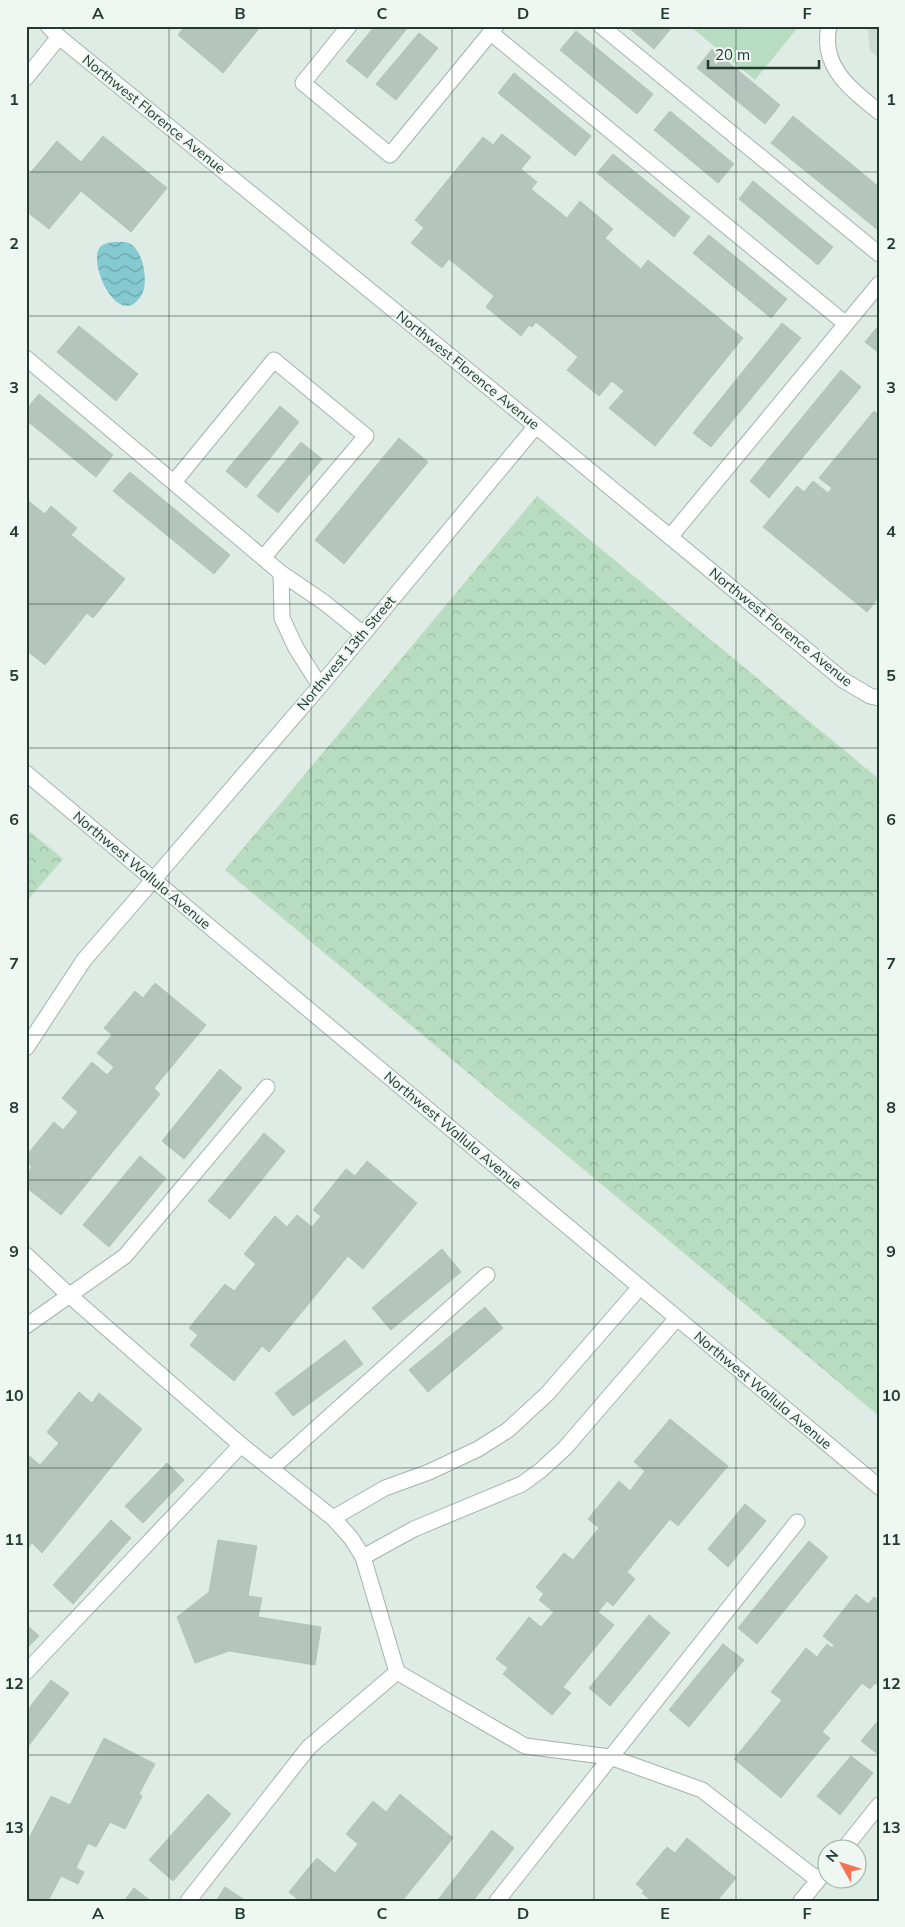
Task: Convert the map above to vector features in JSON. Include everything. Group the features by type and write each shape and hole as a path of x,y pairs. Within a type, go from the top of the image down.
{"street":[{"name":"Northwest Florence Avenue","path":"48,26 59,37 536,426 843,680 870,696 879,698"},
{"path":"349,26 303,83 390,155 493,30 846,324"},
{"path":"601,26 879,254"},
{"path":"828,33 833,64 846,85 879,112"},
{"path":"26,78 59,37"},
{"path":"670,537 879,284"},
{"path":"26,358 281,573 362,633"},
{"path":"174,482 274,360 366,436 263,558"},
{"name":"Northwest 13th Street","path":"26,1048 84,960 320,686 362,633 536,426"},
{"path":"281,573 282,618 296,648 320,686"},
{"name":"Northwest Wallula Avenue","path":"26,773 879,1487"},
{"path":"26,1326 125,1256 268,1087"},
{"path":"26,1255 240,1445 333,1518 351,1538 363,1557 397,1672 525,1746 610,1757 702,1790 818,1880 801,1901"},
{"path":"270,1469 487,1275"},
{"path":"333,1518 385,1488 429,1472 478,1449 508,1430 547,1394 640,1287"},
{"path":"363,1557 414,1529 522,1484 541,1470 565,1448 677,1318"},
{"path":"26,1672 240,1445"},
{"path":"497,1901 796,1522"},
{"path":"188,1901 309,1747 397,1672"},
{"path":"850,1840 879,1805"}],"shaded area":[{"path":"871,26 879,26 879,58 870,51 868,30"}],"green space":[{"path":"690,26 799,26 755,80"},
{"path":"537,496 879,779 879,1416 225,870"},
{"path":"26,828 63,859 26,902"}],"water":[{"path":"114,242 126,242 132,245 140,255 144,269 145,284 141,296 133,304 124,306 116,302 103,283 99,271 97,260 100,247"}],"building":[{"path":"185,26 261,26 223,73 178,35"},
{"path":"375,26 409,26 367,78 346,61"},
{"path":"627,26 673,26 654,49"},
{"path":"576,31 653,94 637,114 560,50"},
{"path":"419,33 438,48 396,100 376,84"},
{"path":"712,49 780,105 765,124 697,68"},
{"path":"514,73 591,136 575,156 498,93"},
{"path":"670,111 734,164 718,183 654,130"},
{"path":"793,116 879,187 878,230 771,143"},
{"path":"502,134 531,157 521,169 537,182 531,189 567,218 580,201 613,229 605,238 641,269 648,260 743,338 655,446 609,408 624,391 612,381 599,396 567,370 578,357 536,322 532,327 529,325 521,336 486,307 494,296 449,259 442,268 411,243 424,228 415,220 483,137 493,145"},
{"path":"103,136 167,188 131,232 81,191 49,229 26,211 26,178 57,141 81,162"},
{"path":"613,154 690,217 674,237 597,173"},
{"path":"753,181 833,247 818,265 739,199"},
{"path":"709,235 787,299 771,318 693,253"},
{"path":"782,323 801,338 711,447 693,433"},
{"path":"879,325 879,353 865,342"},
{"path":"79,326 138,374 116,401 57,352"},
{"path":"841,370 861,387 769,498 750,481"},
{"path":"39,394 113,455 96,477 26,420 26,410"},
{"path":"280,406 299,422 246,488 226,471"},
{"path":"874,411 879,415 879,597 867,612 763,527 797,486 804,492 813,481 828,493 832,488 819,478"},
{"path":"399,438 428,462 344,564 315,540"},
{"path":"301,442 322,459 278,513 257,496"},
{"path":"130,472 230,555 214,574 113,491"},
{"path":"26,499 45,514 51,506 77,528 71,535 125,579 93,618 87,613 45,665 26,650"},
{"path":"155,983 206,1025 154,1088 160,1094 61,1215 26,1187 26,1174 32,1167 26,1162 26,1156 54,1122 63,1130 78,1112 62,1098 92,1062 107,1075 114,1067 97,1053 112,1035 104,1028 135,991 143,998"},
{"path":"220,1069 242,1088 184,1159 162,1141"},
{"path":"264,1133 285,1151 230,1219 208,1201"},
{"path":"140,1156 166,1178 109,1247 83,1225"},
{"path":"367,1161 417,1203 363,1269 348,1256 269,1352 262,1346 234,1381 190,1345 198,1335 189,1328 225,1284 234,1291 256,1264 244,1254 275,1216 287,1227 297,1215 312,1227 321,1216 313,1210 346,1169 355,1176"},
{"path":"442,1249 461,1272 391,1330 372,1308"},
{"path":"485,1307 503,1328 428,1392 409,1370"},
{"path":"345,1340 363,1364 293,1416 275,1393"},
{"path":"79,1392 92,1403 99,1393 142,1429 42,1553 32,1543 26,1550 26,1457 28,1455 40,1465 59,1443 47,1432"},
{"path":"670,1419 728,1466 678,1526 670,1519 627,1572 635,1579 613,1606 607,1601 598,1612 614,1625 563,1687 571,1693 552,1715 503,1674 508,1668 496,1659 529,1617 541,1627 554,1612 539,1600 544,1594 536,1587 564,1553 573,1560 599,1528 588,1519 619,1481 630,1491 645,1471 634,1462"},
{"path":"167,1463 184,1480 143,1523 125,1506"},
{"path":"745,1504 766,1521 728,1567 708,1549"},
{"path":"111,1520 131,1538 73,1604 53,1585"},
{"path":"218,1540 257,1546 248,1596 262,1598 258,1617 321,1627 315,1665 229,1651 195,1663 177,1617 209,1592"},
{"path":"809,1541 828,1557 757,1644 738,1628"},
{"path":"856,1594 868,1604 874,1597 879,1601 879,1686 875,1683 870,1689 862,1683 822,1732 830,1738 781,1798 734,1759 782,1700 771,1692 806,1648 817,1657 827,1644 832,1648 834,1645 823,1636"},
{"path":"649,1615 670,1633 610,1706 589,1688"},
{"path":"26,1624 39,1636 26,1649"},
{"path":"723,1644 744,1660 689,1727 669,1710"},
{"path":"51,1680 69,1693 26,1749 26,1712"},
{"path":"879,1720 879,1755 861,1741"},
{"path":"104,1738 155,1764 139,1794 142,1796 125,1829 110,1822 96,1847 88,1843 76,1868 84,1872 78,1884 61,1876 48,1901 26,1901 26,1844 51,1796 70,1805"},
{"path":"851,1756 873,1773 840,1815 817,1796"},
{"path":"208,1794 231,1814 173,1881 149,1860"},
{"path":"400,1794 453,1838 402,1901 300,1901 289,1892 317,1858 335,1873 358,1844 346,1834 373,1801 386,1812"},
{"path":"492,1830 514,1848 473,1901 437,1901"},
{"path":"687,1838 736,1878 717,1901 652,1901 642,1893 644,1891 636,1884 667,1847 675,1853"},
{"path":"225,1887 243,1899 241,1901 216,1901"},
{"path":"134,1888 151,1901 124,1901"}]}
